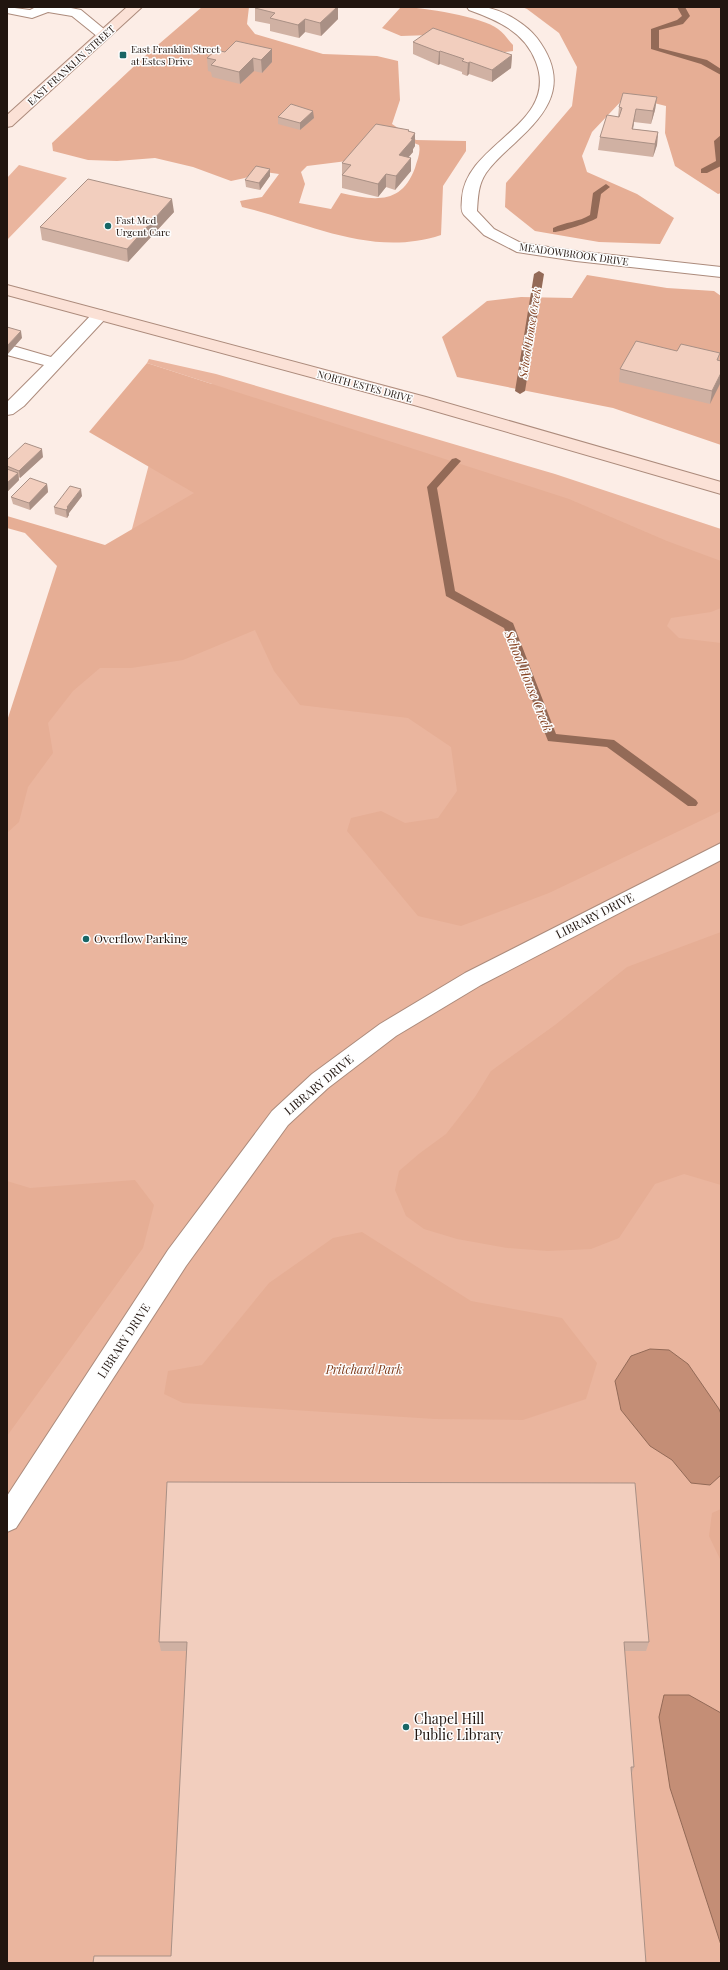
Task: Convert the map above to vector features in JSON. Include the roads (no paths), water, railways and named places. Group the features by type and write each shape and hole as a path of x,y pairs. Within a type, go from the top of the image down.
{"main road":[{"name":"EAST FRANKLIN STREET","path":"7,123 103,34 135,7"},
{"name":"NORTH ESTES DRIVE","path":"7,290 420,401 721,488"}],"street":[{"path":"7,9 32,14 46,7 76,13 103,34"},
{"name":"MEADOWBROOK DRIVE","path":"474,7 498,15 528,35 540,53 548,77 547,92 540,108 484,166 472,185 469,212 489,232 517,247 576,256 721,272"},
{"path":"7,410 18,402 100,315"},
{"path":"13,351 55,363"},
{"name":"LIBRARY DRIVE","path":"7,1519 177,1258 280,1118 320,1081 388,1030 473,979 721,851"}],"waterway":[{"name":"School House Creek","path":"681,7 686,16 680,22 655,29 655,49 704,62 721,72"},
{"name":"School House Creek","path":"704,171 721,162 718,141 721,138"},
{"name":"School House Creek","path":"556,230 561,227 585,221 594,216 597,193 606,187"},
{"name":"School House Creek","path":"520,391 539,274"},
{"name":"School House Creek","path":"456,461 432,487 450,593 509,626 552,738 610,743 692,803"}],"place":[{"name":"East Franklin Street at Estes Drive","path":"123,55"},
{"name":"Fast Med Urgent Care","path":"108,226"},
{"name":"Overflow Parking","path":"86,939"},
{"name":"Chapel Hill Public Library","path":"406,1727"}],"park label":[{"name":"Pritchard Park","path":"364,1370"}]}
